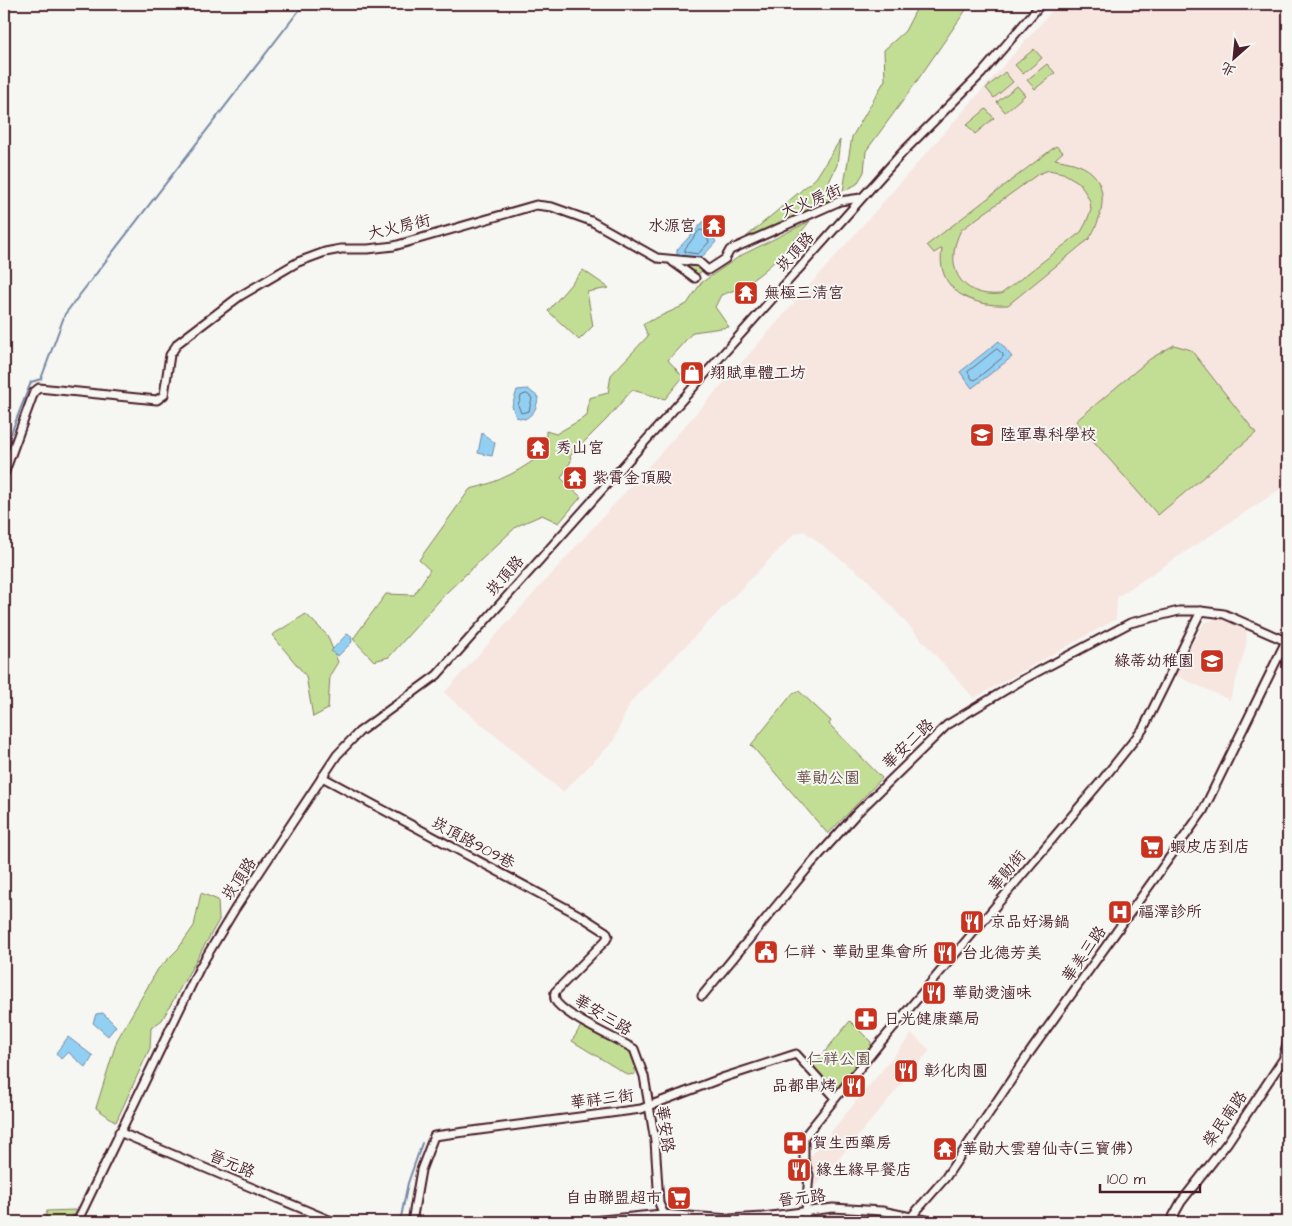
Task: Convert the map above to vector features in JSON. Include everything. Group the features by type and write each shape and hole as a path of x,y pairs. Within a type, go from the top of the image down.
{"street":[{"name":"崁頂路","path":"76,1222 200,967 235,909 337,755 359,732 437,675 861,198 902,153 982,73 1041,4"},
{"name":"大火房街","path":"4,474 34,392 39,388 157,400 164,395 170,355 178,343 240,296 298,262 325,252 394,246 536,205 552,207 591,221 657,258 699,262 708,270 725,258 730,250 840,201 861,198"},
{"path":"671,260 695,278"},
{"name":"華安二路","path":"702,996 811,864 857,813 947,725 1022,680 1130,623 1179,610 1201,611"},
{"path":"1201,611 1224,614 1287,642"},
{"name":"華勛街","path":"805,1222 809,1175 804,1160 804,1137 835,1097 1143,729 1201,611"},
{"name":"華美三路","path":"912,1216 946,1177 1030,1052 1203,811 1287,642"},
{"name":"崁頂路909巷","path":"322,778 581,916 606,932 608,936"},
{"name":"華安三路","path":"608,936 555,992 554,998 557,1003 578,1018 634,1049"},
{"name":"榮民南路","path":"1170,1222 1181,1202 1228,1142 1287,1055 1288,1042"},
{"name":"華安路","path":"634,1049 644,1076 649,1105 655,1141 659,1203 662,1214"},
{"name":"華祥三街","path":"412,1222 418,1182 434,1136 641,1109 796,1054 835,1097"},
{"name":"晉元路","path":"119,1132 334,1222"},
{"name":"晉元路","path":"583,1222 662,1214 729,1219 833,1208 882,1211 935,1222"},
{"path":"662,1214 667,1222"}],"shaded area":[{"name":"陸軍專科學校","path":"1058,4 1288,4 1288,484 1117,597 1116,619 974,698 867,579 804,531 794,534 630,703 613,742 563,792 444,693 721,386"},
{"name":"綠蒂幼稚園","path":"1215,619 1224,620 1247,629 1246,646 1230,700 1175,675 1204,623"},
{"path":"912,1034 930,1050 816,1186 809,1179 807,1161"}],"green space":[{"path":"919,4 970,4 866,151 864,172 857,184 843,191 852,137 885,80 884,50 905,31"},
{"path":"1034,49 1042,58 1023,74 1015,65"},
{"path":"1047,64 1055,73 1035,89 1027,80"},
{"path":"1005,72 1013,82 994,98 986,88"},
{"path":"1017,86 1025,95 1005,112 997,102"},
{"path":"986,109 994,118 975,134 967,125"},
{"path":"840,140 837,165 828,184 832,199 746,237 816,178"},
{"path":"1056,146 1063,152 1055,159 1074,163 1088,170 1098,180 1101,188 1102,206 1100,215 1089,239 1008,305 981,303 958,293 944,275 941,263 942,248 934,253 927,245","holes":["1049,170 1063,173 1080,183 1090,201 1091,210 1081,232 1001,294 986,294 974,291 965,285 955,267 954,255 961,230 1038,174"]},
{"path":"810,221 781,255 759,275 734,290 721,295 715,307 729,327 693,332 668,360 683,377 665,399 632,390 607,419 570,456 571,461 561,478 581,497 559,523 542,515 517,526 446,593 389,657 374,661 353,639 386,594 414,595 430,570 419,560 470,489 501,479 529,464 546,451 546,431 556,434 587,416 589,398 608,393 611,375 648,336 643,324 687,304 701,283 740,256"},
{"path":"692,264 702,267 704,270 696,275 686,269 687,265"},
{"path":"583,270 609,288 587,292 593,326 579,340 548,311"},
{"path":"1174,345 1191,350 1256,433 1158,515 1076,421 1150,359"},
{"path":"306,614 327,635 338,662 330,675 328,709 313,717 306,676 272,635"},
{"name":"華勛公園","path":"799,691 831,721 829,724 882,778 828,834 751,745 793,693"},
{"path":"201,893 218,900 219,920 162,1020 151,1028 150,1048 116,1122 96,1108 117,1040 158,969 178,949 194,926"},
{"path":"584,1021 630,1049 635,1056 635,1074 628,1075 572,1041"},
{"name":"仁祥公園","path":"850,1021 871,1042 871,1046 838,1087 833,1087 813,1066"},
{"path":"75,1210 70,1222 44,1222 47,1211"}],"water":[{"path":"704,221 716,242 700,259 677,257 677,250"},
{"path":"999,341 1012,357 972,388 960,372"},
{"path":"528,389 538,397 536,407 525,419 516,417 512,406 517,390"},
{"path":"482,433 495,443 492,456 478,453"},
{"path":"347,634 351,636 352,642 338,656 331,651"},
{"path":"103,1013 116,1026 108,1036 93,1023 96,1014"},
{"path":"68,1037 93,1056 86,1068 68,1052 61,1059 56,1053"}],"waterway":[{"path":"4,451 31,382 41,379 65,314 304,4"},
{"path":"400,1222 408,1183 422,1143"}],"place":[{"name":"水源宮","path":"714,226"},
{"name":"無極三清宮","path":"746,293"},
{"name":"翔賦車體工坊","path":"692,373"},
{"name":"陸軍專科學校","path":"982,435"},
{"name":"秀山宮","path":"538,448"},
{"name":"紫霄金頂殿","path":"575,478"},
{"name":"綠蒂幼稚園","path":"1212,661"},
{"name":"蝦皮店到店","path":"1152,847"},
{"name":"福澤診所","path":"1120,912"},
{"name":"京品好湯鍋","path":"972,922"},
{"name":"仁祥、華勛里集會所","path":"766,952"},
{"name":"台北德芳美","path":"945,953"},
{"name":"華勛燙滷味","path":"934,993"},
{"name":"日光健康藥局","path":"866,1019"},
{"name":"彰化肉圓","path":"906,1071"},
{"name":"品都串烤","path":"854,1086"},
{"name":"賀生西藥房","path":"795,1143"},
{"name":"華勛大雲碧仙寺(三寶佛)","path":"945,1149"},
{"name":"緣生緣早餐店","path":"799,1170"},
{"name":"自由聯盟超市","path":"679,1198"}]}
